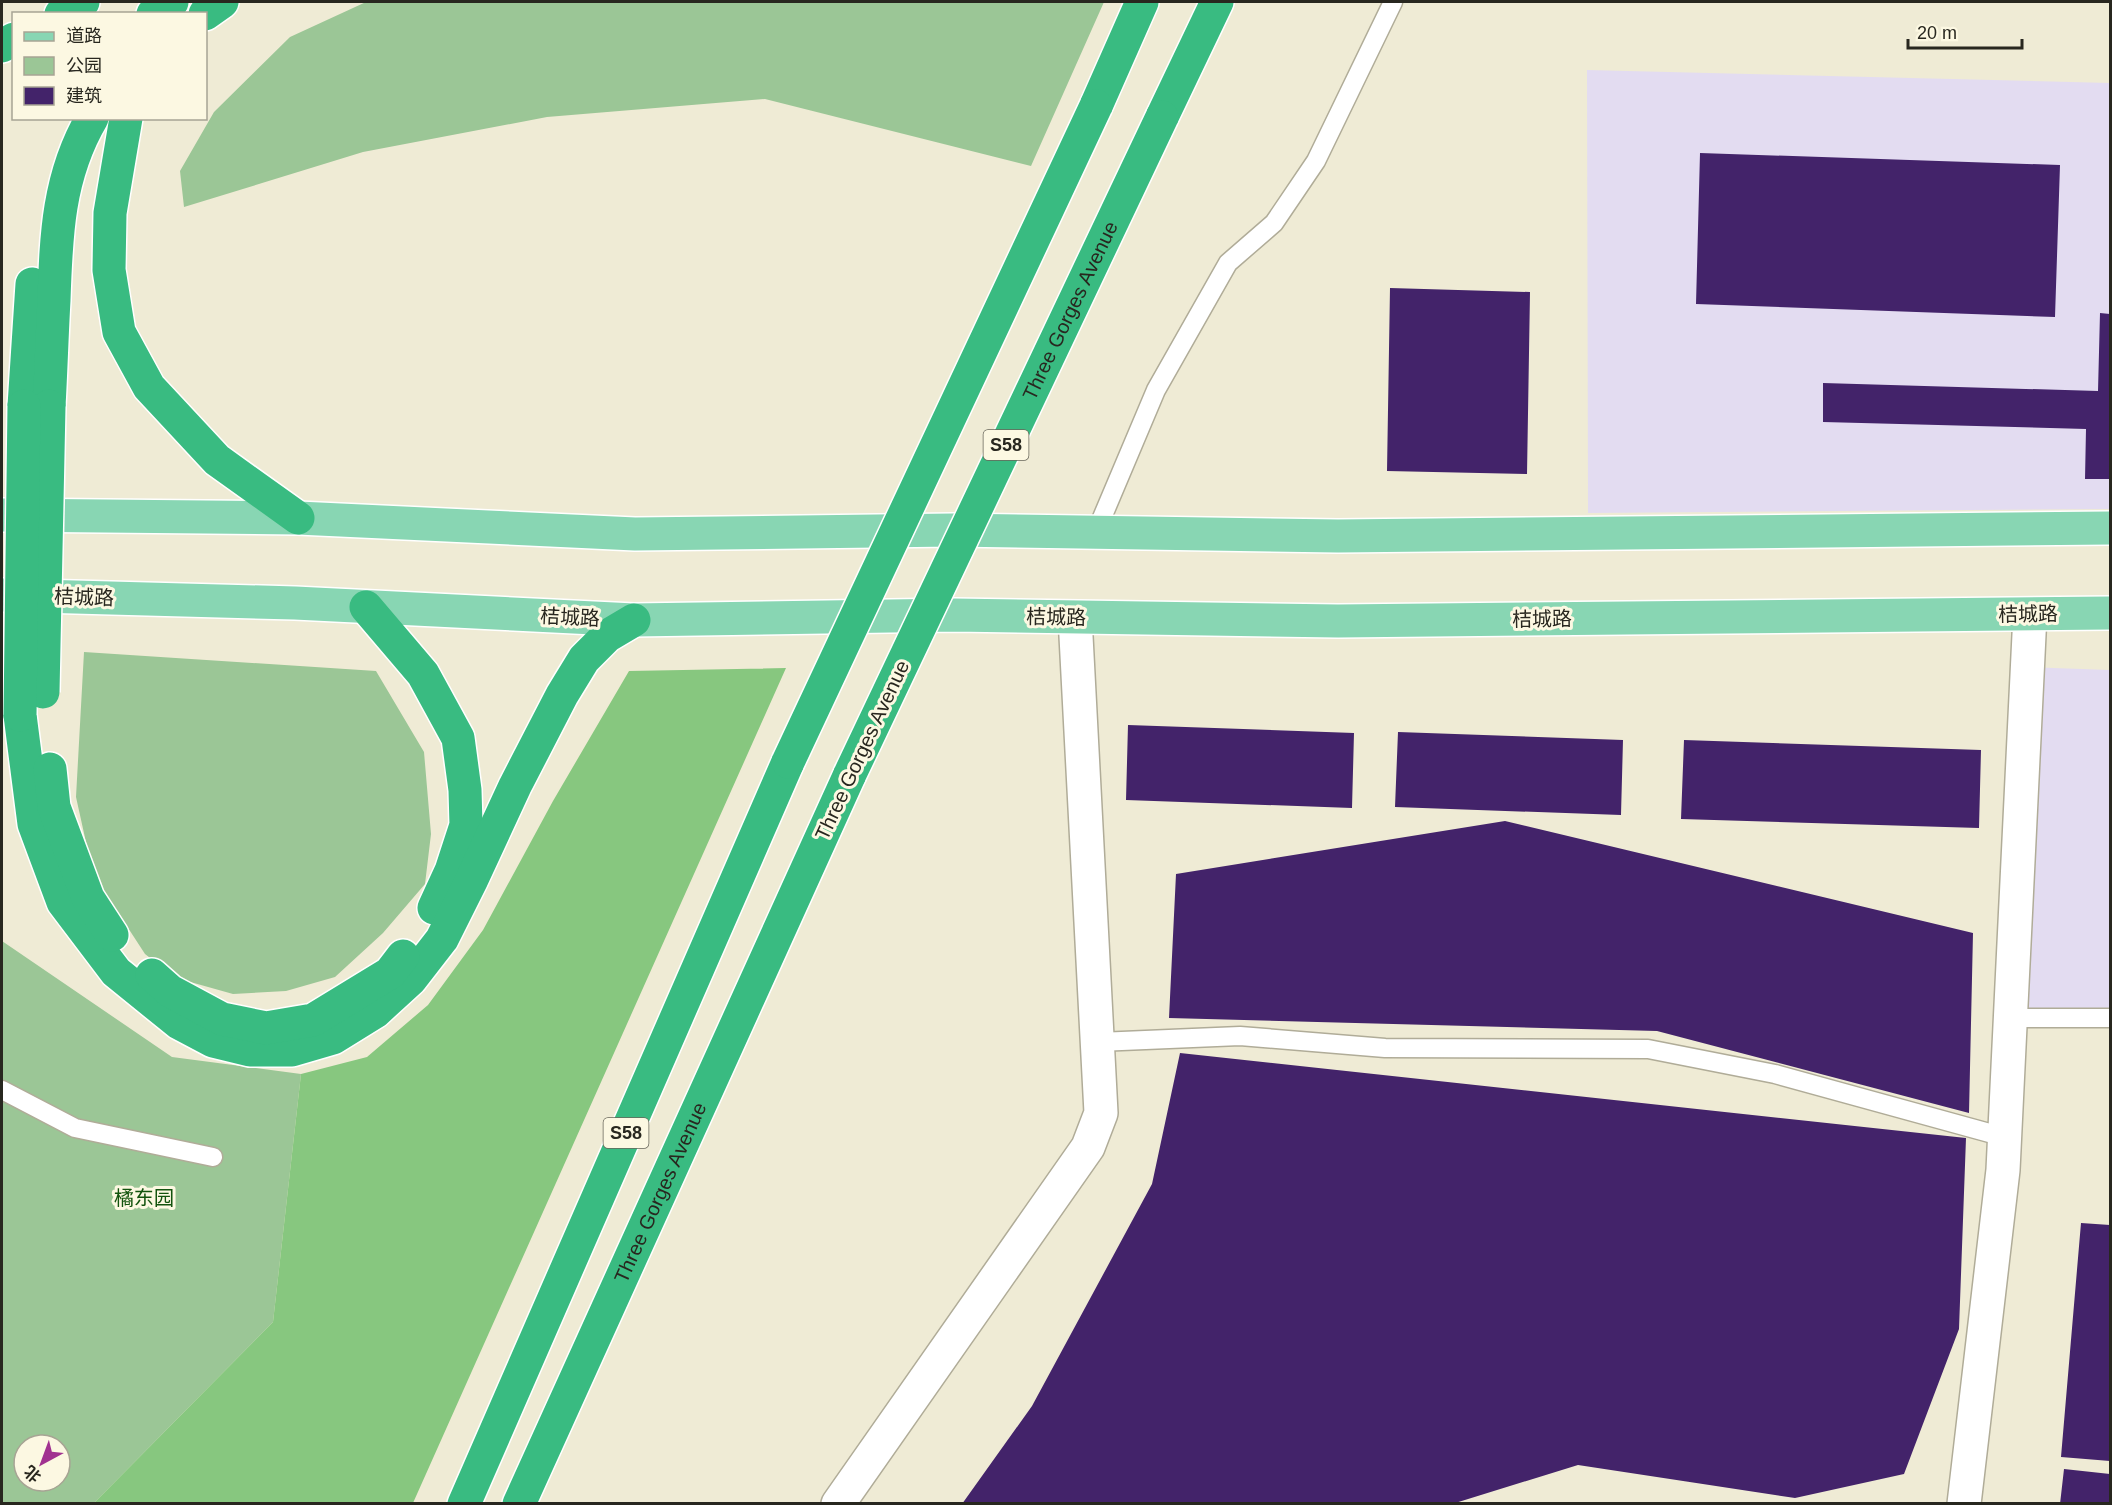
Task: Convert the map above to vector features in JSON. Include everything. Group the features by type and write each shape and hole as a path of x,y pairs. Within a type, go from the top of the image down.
{"highway":[{"path":"65,12 83,2"},
{"path":"156,12 172,2"},
{"path":"207,13 222,2"},
{"name":"S58","path":"464,1503 788,762 1096,106 1142,2"},
{"name":"Three Gorges Avenue","path":"519,1503 850,774 1217,2"},
{"path":"65,120 54,145 44,183 36,234 37,406 32,713 34,824 63,902 116,972 179,1023 213,1041 250,1050 292,1050 333,1038 375,1012 411,979 442,939 515,786 562,695 584,659 608,636 634,620"},
{"path":"37,406 57,228 67,177 79,140 91,120"},
{"path":"126,120 110,213 109,270 119,332 149,387 217,460 298,518"},
{"path":"32,713 54,807 88,898 123,951 170,991 222,1019 266,1028 313,1020 390,973 425,928 452,871 466,825 465,790 458,738 423,674 366,607"}],"main road":[{"path":"2,514 298,518 635,534 953,530 1338,536 2110,528"},
{"name":"桔城路","path":"2,595 366,607 634,620 954,615 1338,621 2110,613"}],"street":[{"path":"1964,1503 2003,1170 2030,614"},
{"path":"838,1503 1088,1147 1101,1113 1075,617"}],"lane":[{"path":"1096,532 1156,390 1228,262 1274,223 1317,161 1393,2"},
{"path":"2010,1018 2110,1018"},
{"path":"1098,1042 1240,1036 1385,1048 1648,1049 1775,1074 2004,1137"},
{"path":"2,1090 75,1128 213,1157"}],"shaded area":[{"path":"1587,70 2110,83 2110,509 1588,513"},
{"path":"2027,667 2110,670 2110,1016 2010,1018"}],"green space":[{"path":"366,2 1104,2 1031,166 765,99 547,117 363,152 184,207 180,171 214,112 290,37"},
{"path":"84,652 376,671 424,752 431,834 425,884 383,933 335,977 286,991 233,994 176,978 145,954 93,874 76,797"},
{"path":"786,668 413,1503 94,1503 273,1322 301,1074 367,1057 428,1005 483,930 553,801 629,671"},
{"name":"橘东园","path":"2,941 172,1057 301,1074 273,1322 94,1503 2,1503"}],"building":[{"path":"1700,153 2060,165 2055,317 1696,304"},
{"path":"1390,288 1530,292 1527,474 1387,471"},
{"path":"2100,313 2110,314 2110,479 2085,479 2086,429 1823,422 1823,383 2098,391"},
{"path":"1128,725 1354,733 1352,808 1126,800"},
{"path":"1398,732 1623,740 1621,815 1395,807"},
{"path":"1684,740 1981,750 1979,828 1681,819"},
{"path":"1505,821 1973,933 1969,1113 1657,1031 1169,1018 1176,874"},
{"path":"1180,1053 1966,1138 1959,1329 1904,1474 1795,1498 1578,1465 1452,1504 962,1504 1032,1406 1152,1184"},
{"path":"2081,1223 2110,1225 2110,1461 2061,1457"},
{"path":"2064,1469 2110,1474 2110,1504 2060,1504"}]}
